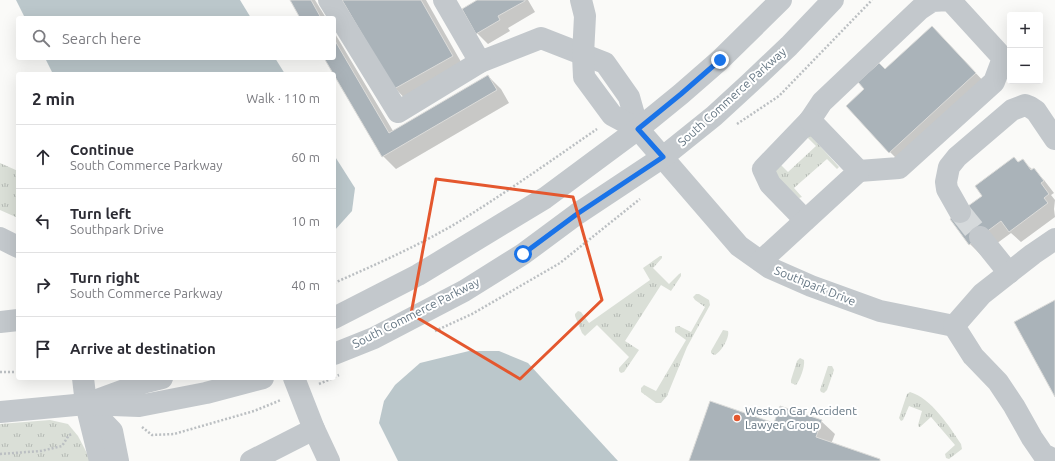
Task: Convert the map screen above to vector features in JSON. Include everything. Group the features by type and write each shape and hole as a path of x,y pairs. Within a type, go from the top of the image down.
{"street":[{"path":"329,0 398,112 480,62 541,38 605,63 629,97 638,129"},
{"path":"444,0 480,62"},
{"path":"581,0 585,16 583,55 584,77 614,116 638,129"},
{"path":"336,317 418,275 545,198 638,129 681,94 720,60 781,0"},
{"name":"South Commerce Parkway","path":"336,353 374,338 464,291 523,254 577,214 663,157 714,116 751,82 789,46 833,0"},
{"path":"761,261 859,171 899,168 994,82 1003,58 950,0 932,1 920,9 822,102 810,120 763,169 770,184 805,220"},
{"path":"960,212 947,189 946,182 949,167 957,157 1012,110 1025,105 1036,111 1055,139"},
{"path":"810,120 859,171"},
{"name":"Southpark Drive","path":"638,129 739,246 770,268 811,286 880,311 954,326"},
{"path":"980,237 1008,273"},
{"path":"0,238 16,246"},
{"path":"1055,239 1033,254 982,294 954,326 973,356 998,382 1043,454 1055,460"},
{"path":"0,322 16,320"},
{"path":"83,380 86,404 100,428 100,461"},
{"path":"86,404 154,380"},
{"path":"0,412 86,404 139,406 206,393 255,380"},
{"path":"297,385 314,429 330,461"},
{"path":"100,428 112,431 118,461"},
{"path":"251,461 314,429"}],"path":[{"path":"336,281 388,259 460,221 537,170 614,116"},
{"path":"0,372 16,372"},
{"path":"0,454 41,451 62,446 69,435 131,422 142,427 152,435 174,434 254,411 297,385 323,380"}],"highlighted area":[{"path":"436,179 573,197 602,300 520,379 411,314"}],"green space":[{"path":"809,134 839,167 837,169 827,159 794,188 802,197 799,198 776,176 774,163 777,161 788,172 816,146 806,136"},
{"path":"0,163 16,170 16,217 0,210"},
{"path":"662,256 662,258 653,268 669,284 681,273 681,276 671,291 661,285 625,341 639,350 624,372 621,373 619,368 629,357 597,325 585,336 582,333 575,314 578,311 581,312 589,323 650,280 643,268"},
{"path":"696,294 699,294 709,300 710,305 687,347 667,396 661,403 656,403 641,392 641,388 644,385 656,391 686,340 675,332 675,327 679,326 691,332 705,307 695,300 693,297"},
{"path":"723,330 728,331 728,337 722,348 717,354 714,355 711,351"},
{"path":"800,358 804,360 804,366 801,377 796,385 791,383 791,380 797,361"},
{"path":"828,366 832,366 834,370 827,390 824,393 820,390"},
{"path":"910,392 925,400 939,414 961,444 962,449 949,459 946,458 945,454 955,445 931,417 919,427 918,425 922,411 909,406 903,420 901,421 899,418 907,394"},
{"path":"50,420 68,424 78,436 91,461 0,461 0,424"}],"shaded area":[{"path":"16,0 240,0 250,16 24,16"},
{"path":"46,60 276,60 284,72 52,72"},
{"path":"336,158 355,188 352,211 336,229"},
{"path":"469,351 499,351 528,363 618,461 398,461 379,423 384,401 395,385 420,363"}],"building":[{"path":"290,0 311,0 320,16 299,16"},
{"path":"342,0 421,0 453,56 394,89"},
{"path":"477,0 525,1 498,16 500,20 476,34 462,9"},
{"path":"932,26 976,73 889,153 846,106 864,89 858,82 879,63 885,69"},
{"path":"336,42 389,133 488,75 497,90 382,157 336,78 336,72 332,72 325,60 336,60"},
{"path":"1014,157 1018,162 1023,159 1031,170 1034,168 1044,181 1041,183 1049,194 1044,198 1048,203 1009,232 1001,221 969,245 950,219 982,196 975,186"},
{"path":"1055,300 1055,397 1014,322"},
{"path":"710,401 774,423 780,406 822,420 816,437 880,459 880,461 689,461"}],"tunnel":[{"path":"960,212 980,237"}],"place":[{"name":"Weston Car Accident Lawyer Group","path":"737,418"}],"route":[{"path":"523,254 577,214 663,157 638,129 720,60"}]}
